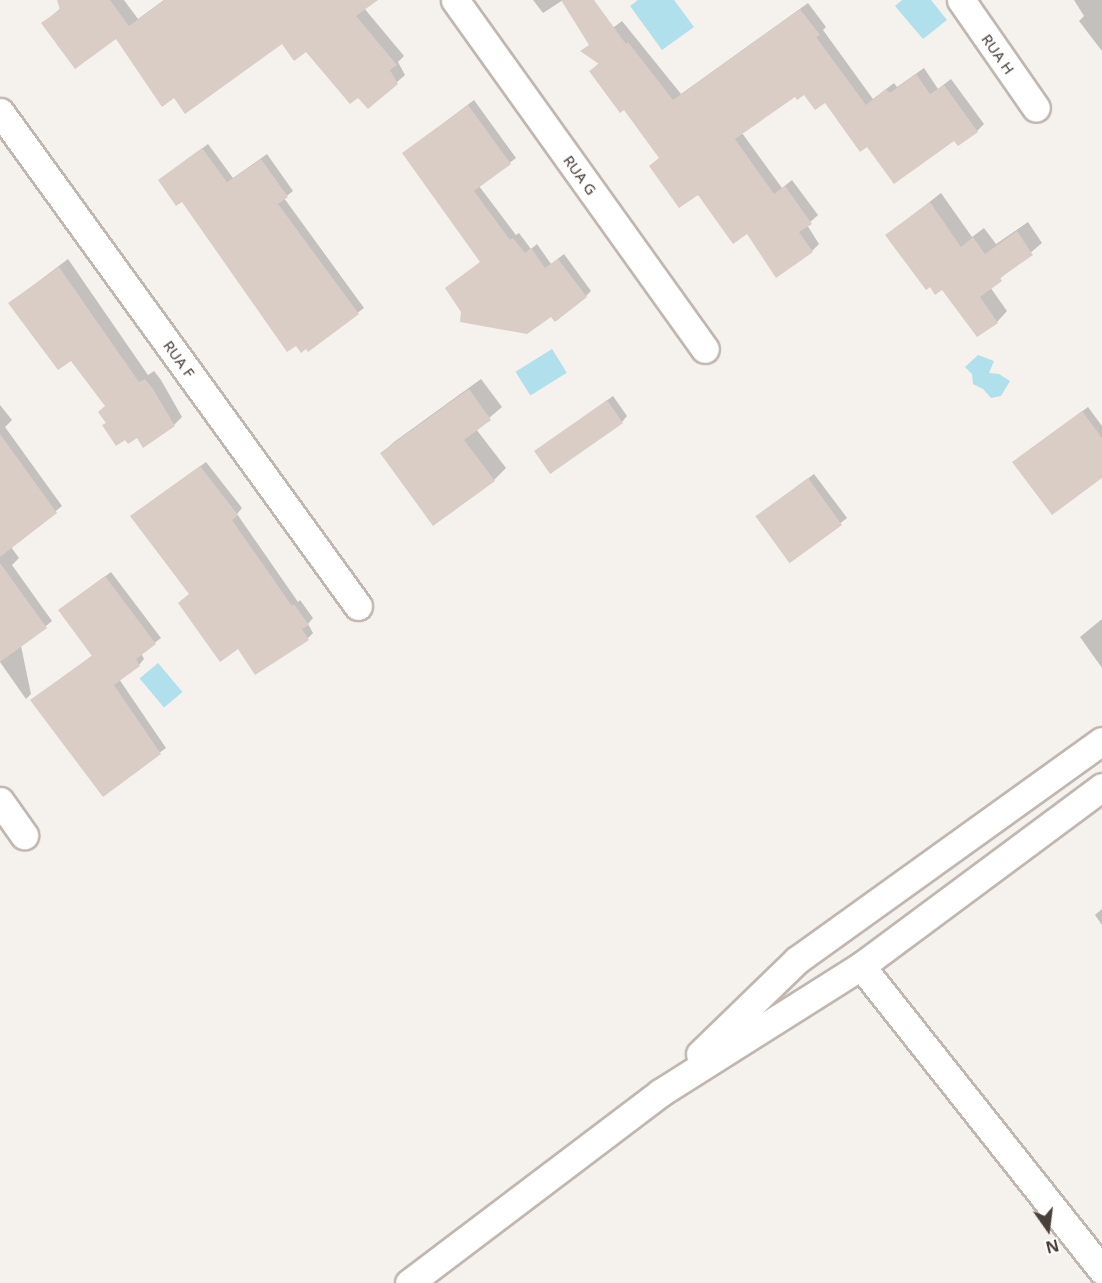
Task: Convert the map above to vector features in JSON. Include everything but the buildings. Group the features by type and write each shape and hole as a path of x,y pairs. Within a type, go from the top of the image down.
{"street":[{"name":"RUA G","path":"455,0 705,349"},
{"name":"RUA H","path":"961,0 1036,108"},
{"name":"RUA F","path":"0,112 358,606"},
{"path":"660,1093 797,960 1102,741"},
{"path":"408,1283 660,1093 861,966 1102,787"},
{"path":"0,801 24,835"},
{"path":"861,966 1102,1270"}],"water":[{"path":"638,0 674,0 694,27 662,50 630,6"},
{"path":"902,0 931,0 947,20 923,39 895,6"},
{"path":"552,349 567,373 530,396 516,372"},
{"path":"978,355 994,361 989,373 999,374 1010,381 1001,396 991,398 983,389 973,384 972,374 965,367"},
{"path":"158,663 182,692 164,708 140,678"}]}
